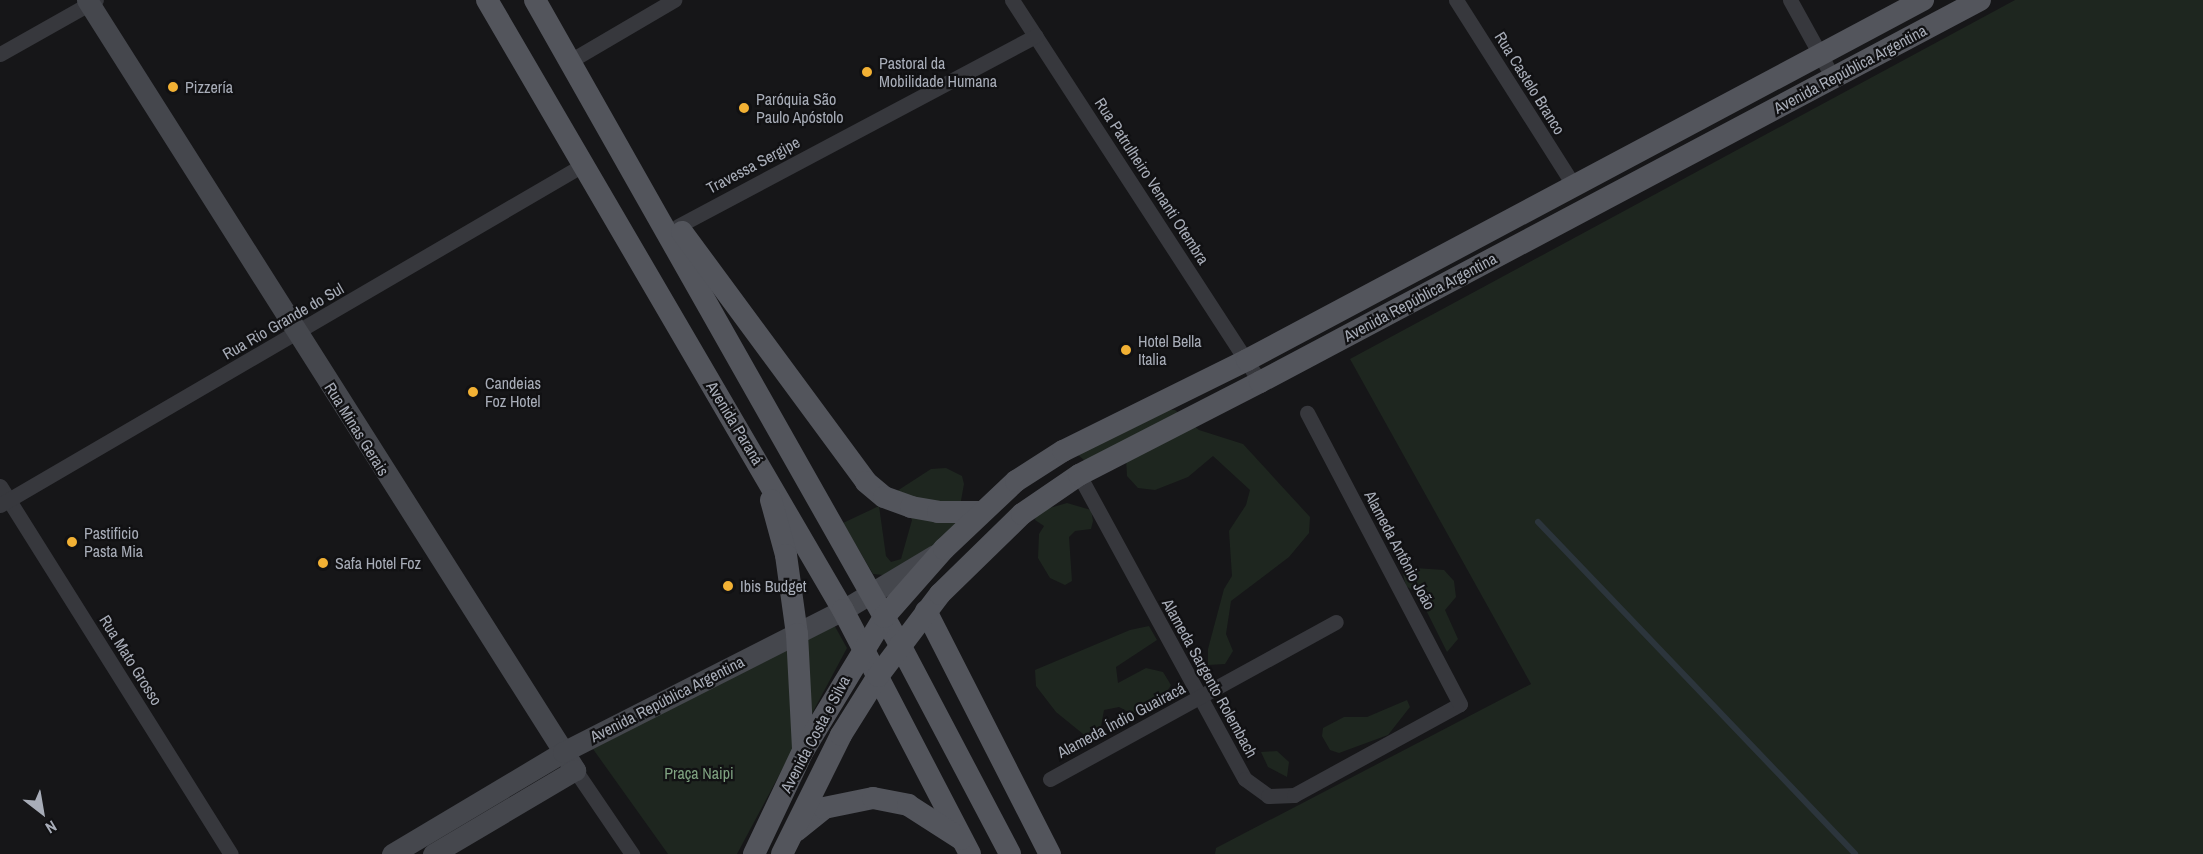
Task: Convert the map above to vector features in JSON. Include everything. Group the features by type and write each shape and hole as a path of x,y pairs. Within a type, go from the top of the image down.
{"main road":[{"name":"Avenida Paraná","path":"487,0 581,166 762,467 843,610 967,848"},
{"name":"Avenida Paraná","path":"535,0 643,187 900,645 1010,854"},
{"name":"Avenida República Argentina","path":"884,617 944,549 981,512 1016,480 1064,451 1247,360 1923,0"},
{"name":"Avenida República Argentina","path":"900,645 926,611 1022,514 1078,475 1260,382 1980,0"},
{"name":"Rua Minas Gerais","path":"91,1 297,334 575,770"},
{"path":"643,187 678,225 866,482 884,497 911,507 938,512 981,512"},
{"path":"762,467 786,555 797,634 803,751"},
{"name":"Avenida República Argentina","path":"392,854 563,752 843,610 944,549"},
{"path":"926,611 1050,854"},
{"name":"Avenida Costa e Silva","path":"754,854 803,751 863,648 884,617"},
{"name":"Avenida Costa e Silva","path":"786,845 841,735 900,645"},
{"path":"433,854 575,770"},
{"path":"786,845 824,808 873,798 908,805 967,848"}],"street":[{"path":"570,61 674,0"},
{"name":"Rua Patrulheiro Venanti Otembra","path":"1012,0 1260,382"},
{"name":"Rua Castelo Branco","path":"1456,0 1574,186"},
{"path":"1791,0 1833,78"},
{"path":"0,54 91,1"},
{"name":"Travessa Sergipe","path":"678,225 1036,36"},
{"name":"Rua Rio Grande do Sul","path":"4,502 297,334 581,166"},
{"name":"Alameda Antônio João","path":"1307,413 1461,704"},
{"name":"Alameda Sargento Rolembach","path":"1078,475 1245,780 1268,796 1294,795 1461,704"},
{"name":"Rua Mato Grosso","path":"0,486 4,502 231,854"},
{"name":"Alameda Índio Guairacá","path":"1050,779 1336,622"},
{"name":"Rua Minas Gerais","path":"575,770 632,854"}],"green space":[{"path":"2015,0 2203,0 2203,854 1215,854 1216,848 1531,684 1350,359"},
{"path":"1160,409 1175,410 1199,430 1243,444 1310,517 1309,533 1289,557 1231,601 1226,634 1233,651 1225,664 1208,665 1208,649 1224,589 1232,576 1229,531 1246,505 1250,490 1213,456 1188,477 1155,490 1138,488 1127,476 1126,458 1084,460 1078,455"},
{"path":"946,468 962,476 964,484 957,523 949,538 883,575 873,574 843,523 879,506 886,556 891,562 901,559 912,520 897,491 931,469"},
{"path":"1067,503 1091,510 1093,521 1091,529 1075,531 1069,537 1072,581 1065,585 1050,578 1038,558 1039,534 1044,526 1035,520 1036,512"},
{"path":"1415,568 1444,570 1454,581 1456,597 1445,610 1458,639 1447,652 1418,594 1406,586 1402,570"},
{"name":"Praça Naipi","path":"833,623 847,648 737,854 668,854 593,749"},
{"path":"1149,626 1157,640 1116,667 1118,683 1146,668 1163,672 1171,685 1162,700 1133,714 1119,707 1104,710 1101,726 1088,738 1056,712 1036,686 1035,670 1130,630"},
{"path":"1407,700 1410,707 1388,735 1339,753 1330,750 1322,736 1323,728 1344,717 1367,717"},
{"path":"1277,751 1289,762 1287,777 1268,767 1261,752"}],"waterway":[{"path":"1538,522 1855,854"}],"place":[{"name":"Pastoral da Mobilidade Humana","path":"867,72"},
{"name":"Pizzería","path":"173,87"},
{"name":"Paróquia São Paulo Apóstolo","path":"744,108"},
{"name":"Hotel Bella Italia","path":"1126,350"},
{"name":"Candeias Foz Hotel","path":"473,392"},
{"name":"Pastificio Pasta Mia","path":"72,542"},
{"name":"Safa Hotel Foz","path":"323,563"},
{"name":"Ibis Budget","path":"728,586"}]}
